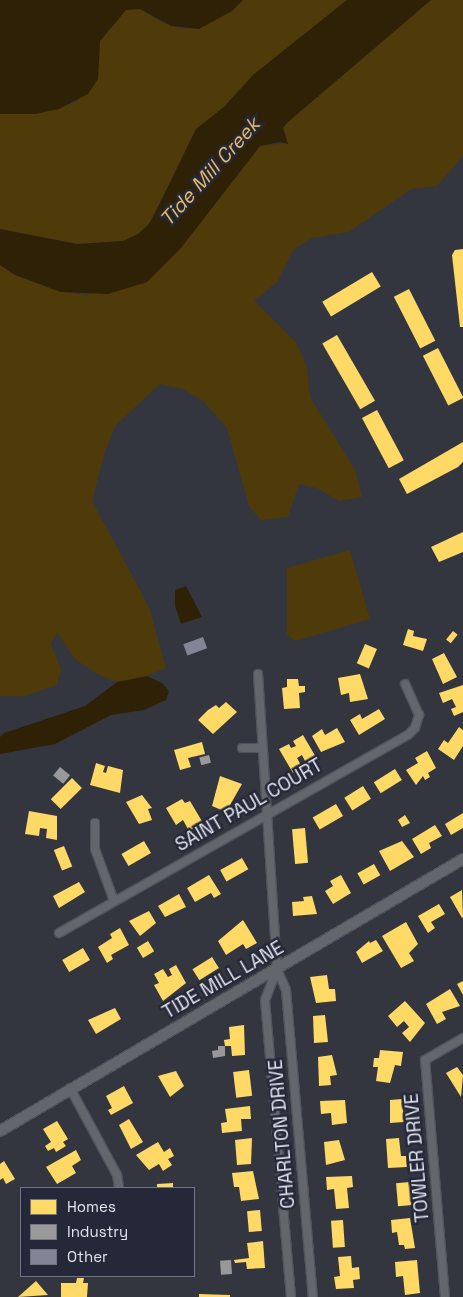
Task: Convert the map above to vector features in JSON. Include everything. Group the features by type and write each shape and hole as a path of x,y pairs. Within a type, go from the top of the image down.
{"street":[{"name":"CHARLTON DRIVE","path":"258,674 261,748 268,811 277,969 286,990 313,1297"},
{"name":"SAINT PAUL COURT","path":"59,933 268,811 408,734 415,728 419,715 405,684"},
{"path":"242,748 261,748"},
{"path":"95,822 95,849 114,901"},
{"name":"TIDE MILL LANE","path":"0,1131 70,1088 463,860"},
{"name":"CHARLTON DRIVE","path":"277,969 265,1000 291,1297"},
{"name":"TOWLER DRIVE","path":"445,1297 425,1060 463,1038"},
{"path":"70,1088 117,1175 119,1187"}],"shaded area":[{"path":"243,0 347,0 253,75 224,107 196,129 149,224 138,234 123,241 77,244 0,229 0,114 35,114 76,102 98,79 100,41 126,10 140,9 163,23 185,29 232,11"},
{"path":"431,0 463,0 463,156 437,186 411,189 349,232 312,238 294,249 277,282 254,301 296,342 307,367 310,397 355,470 362,497 339,501 317,488 299,484 288,517 261,520 249,506 227,428 203,401 183,389 160,384 116,425 105,451 92,501 149,607 166,668 137,680 117,682 95,673 75,659 57,632 51,644 61,669 57,685 25,696 0,696 0,265 15,275 61,292 88,295 231,180 260,146 288,143 283,128 288,122"},
{"path":"350,550 370,619 295,641 287,635 287,568"}],"water":[{"path":"0,0 243,0 232,11 199,29 171,26 140,9 126,10 100,41 98,79 88,94 59,109 35,114 0,114"},
{"name":"Tide Mill Creek","path":"347,0 431,0 288,122 283,128 288,144 280,142 260,146 181,248 147,282 108,294 61,292 15,275 0,265 0,229 77,244 123,241 138,234 149,224 196,129 224,107 253,75"},
{"path":"186,586 202,617 181,624 175,606 175,590"},
{"path":"147,676 162,683 169,691 166,700 144,710 111,715 55,744 0,754 0,737 4,733 85,706 117,682"}],"building: Homes":[{"path":"463,249 463,327 460,327 452,255 455,250"},
{"path":"372,272 381,287 331,316 322,302"},
{"path":"409,289 435,341 420,348 394,297"},
{"path":"337,335 375,401 360,409 322,344"},
{"path":"438,348 463,397 448,406 423,356"},
{"path":"377,410 404,460 389,468 362,418"},
{"path":"463,442 463,462 458,467 407,494 399,479"},
{"path":"463,532 463,552 439,562 431,547"},
{"path":"408,629 414,631 413,636 427,639 423,651 403,645"},
{"path":"453,631 458,635 451,643 446,640"},
{"path":"365,644 377,649 369,668 357,663"},
{"path":"444,653 457,677 443,684 432,659"},
{"path":"360,674 368,699 350,702 349,693 341,695 338,678"},
{"path":"287,679 298,679 299,686 305,686 305,692 299,693 300,708 284,709 282,688 287,687"},
{"path":"463,685 463,712 454,716 451,709 456,707 452,699 443,703 439,693"},
{"path":"226,702 237,712 213,734 198,720 208,710 216,705 219,708"},
{"path":"379,709 385,719 359,735 350,720 360,714 362,719"},
{"path":"459,727 463,730 463,746 454,760 438,749 444,740 448,743"},
{"path":"337,728 345,742 321,752 312,736 322,729 325,735"},
{"path":"303,735 317,759 307,765 302,755 297,758 302,767 293,773 279,749 289,744 291,748 296,746 293,741"},
{"path":"202,742 205,754 188,758 191,767 180,770 174,750"},
{"path":"427,751 436,768 428,773 430,777 425,780 423,776 416,785 406,770 418,763 415,758"},
{"path":"96,763 105,766 103,772 106,773 108,766 123,770 120,793 90,785"},
{"path":"395,769 402,780 381,793 374,782"},
{"path":"220,776 242,784 226,812 212,806"},
{"path":"72,778 82,788 61,809 51,799"},
{"path":"363,786 371,799 352,810 344,798"},
{"path":"142,795 152,808 148,809 152,820 139,824 126,802"},
{"path":"182,799 185,803 190,801 203,823 189,831 183,820 176,825 166,808"},
{"path":"336,804 343,816 320,830 313,818"},
{"path":"29,811 57,816 57,840 46,838 47,829 40,828 39,836 25,834"},
{"path":"463,813 463,828 451,835 445,824"},
{"path":"405,815 410,823 402,827 398,820"},
{"path":"435,825 442,836 429,843 431,848 421,854 412,839"},
{"path":"305,828 308,863 295,864 292,829"},
{"path":"144,841 151,853 128,866 121,854"},
{"path":"402,841 414,857 390,871 379,851"},
{"path":"64,846 72,866 62,871 54,850"},
{"path":"242,858 248,869 226,881 220,870"},
{"path":"374,864 380,875 364,885 357,873"},
{"path":"209,875 221,894 214,898 211,893 195,902 187,888"},
{"path":"341,875 351,893 333,904 325,891 333,886 330,881"},
{"path":"79,882 85,892 59,908 53,896"},
{"path":"462,890 463,917 462,918 450,897"},
{"path":"179,894 186,907 165,917 158,906"},
{"path":"312,896 317,914 293,916 292,902 304,901 303,897"},
{"path":"439,904 445,914 431,922 435,928 428,933 418,916"},
{"path":"149,911 156,923 140,936 129,921"},
{"path":"243,920 257,943 246,949 243,944 226,955 218,941"},
{"path":"406,922 418,944 409,953 414,961 401,968 382,936"},
{"path":"120,928 129,945 111,955 113,959 107,963 98,947 112,938 110,934"},
{"path":"376,940 383,951 362,963 356,952 369,941 370,943"},
{"path":"148,941 154,951 143,958 137,948"},
{"path":"83,948 90,960 69,972 62,960"},
{"path":"212,957 219,968 199,980 192,969"},
{"path":"176,965 186,983 163,1001 154,985 159,983 154,974 163,969 168,977 172,975 169,969"},
{"path":"327,975 329,989 335,989 336,1001 316,1003 310,977"},
{"path":"463,981 463,995 457,984"},
{"path":"450,989 460,1006 442,1012 446,1019 437,1024 426,1004"},
{"path":"405,1001 425,1023 410,1042 402,1033 409,1027 404,1021 397,1027 388,1016"},
{"path":"115,1008 121,1019 96,1034 88,1020"},
{"path":"325,1015 328,1042 314,1043 313,1016"},
{"path":"244,1025 245,1055 232,1056 231,1046 225,1046 224,1040 230,1039 229,1027"},
{"path":"380,1050 403,1052 401,1066 395,1065 390,1083 376,1081 378,1067 373,1067 374,1058 379,1058"},
{"path":"332,1055 337,1075 330,1076 331,1085 319,1086 318,1057"},
{"path":"457,1067 463,1075 461,1097 446,1073"},
{"path":"249,1070 252,1096 236,1098 233,1072"},
{"path":"176,1071 184,1086 170,1097 158,1076"},
{"path":"124,1086 133,1103 111,1115 108,1110 112,1108 106,1096"},
{"path":"402,1099 404,1122 390,1123 390,1100"},
{"path":"345,1100 347,1123 332,1125 331,1113 321,1114 320,1101"},
{"path":"250,1106 251,1119 241,1119 242,1131 222,1133 221,1123 227,1122 225,1109"},
{"path":"129,1119 143,1142 131,1149 119,1125"},
{"path":"57,1121 68,1139 63,1142 66,1146 56,1152 54,1148 48,1151 45,1146 51,1142 43,1129"},
{"path":"252,1138 251,1164 237,1165 235,1140"},
{"path":"399,1138 401,1156 406,1156 407,1167 388,1168 386,1139"},
{"path":"339,1140 345,1160 326,1165 324,1142"},
{"path":"158,1142 164,1152 170,1148 174,1156 168,1159 172,1165 163,1171 159,1164 149,1170 136,1155"},
{"path":"76,1150 81,1160 72,1166 76,1173 57,1184 46,1167"},
{"path":"4,1161 15,1179 6,1184 3,1178 0,1180 0,1164"},
{"path":"253,1171 259,1199 241,1201 239,1187 234,1187 232,1173"},
{"path":"352,1176 353,1187 347,1188 349,1208 336,1209 334,1189 327,1190 326,1177"},
{"path":"410,1182 412,1205 398,1206 396,1183"},
{"path":"173,1183 173,1187 157,1187 157,1184"},
{"path":"260,1210 262,1231 249,1232 247,1211"},
{"path":"410,1218 415,1248 405,1249 404,1245 399,1245 397,1232 392,1233 391,1220"},
{"path":"343,1220 345,1247 333,1248 331,1221"},
{"path":"263,1241 265,1268 247,1269 246,1262 235,1263 234,1260 249,1258 247,1243"},
{"path":"351,1256 352,1268 359,1267 360,1279 353,1280 354,1288 336,1289 334,1277 340,1276 338,1257"},
{"path":"417,1260 420,1293 405,1295 403,1276 396,1277 395,1262"},
{"path":"77,1278 84,1278 83,1283 88,1283 87,1297 61,1297 61,1283 76,1283"},
{"path":"36,1281 48,1295 18,1297"},
{"path":"199,1294 230,1295 230,1297 199,1297"}],"building: Industry":[{"path":"209,755 211,763 201,765 199,757"},
{"path":"60,767 70,775 63,784 53,776"},
{"path":"218,1046 225,1046 225,1056 213,1058 212,1051 218,1050"},
{"path":"231,1260 232,1274 221,1275 220,1261"}],"building: Other":[{"path":"203,637 207,648 187,655 183,644"}]}
